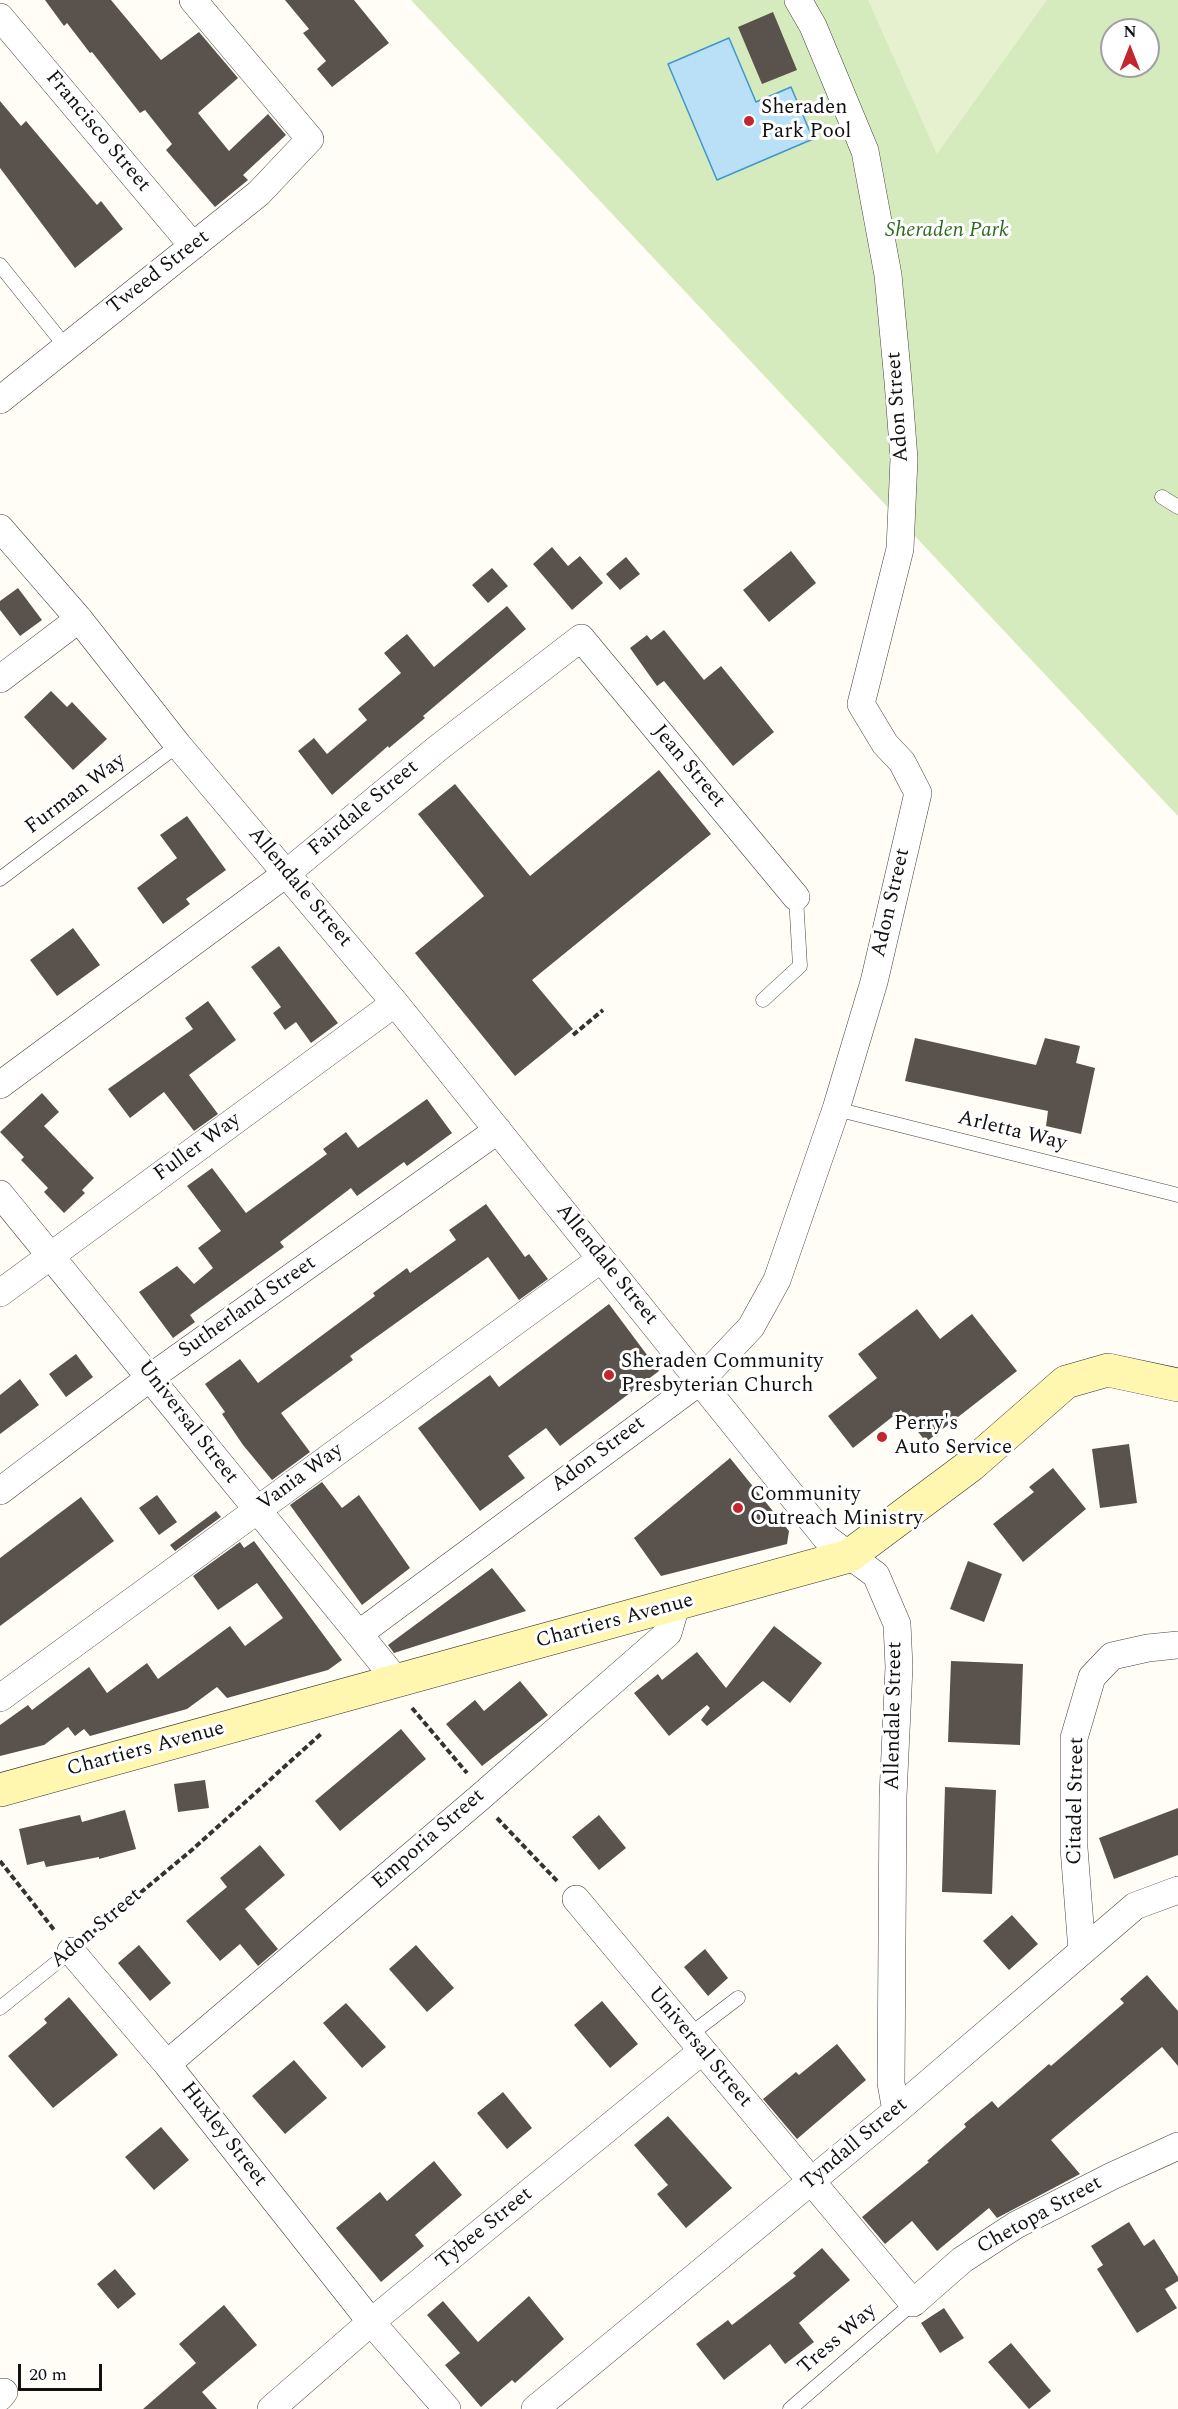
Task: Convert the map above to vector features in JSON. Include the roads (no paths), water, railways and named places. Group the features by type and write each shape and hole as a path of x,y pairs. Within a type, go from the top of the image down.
{"street":[{"name":"Tweed Street","path":"0,400 259,193 310,139 193,0"},
{"name":"Adon Street","path":"360,1633 699,1382 751,1327 777,1280 837,1109 874,982 918,793 902,762 885,744 861,704 900,549 904,459 888,275 865,151 813,26 798,0"},
{"name":"Francisco Street","path":"0,17 194,246"},
{"name":"Allendale Street","path":"0,528 79,620 178,745 395,1003 826,1538 876,1575 897,1624 899,1666 893,1796 891,2071 896,2111"},
{"path":"0,679 79,620"},
{"name":"Fairdale Street","path":"0,1085 287,873 438,748 581,638"},
{"name":"Jean Street","path":"581,638 795,897"},
{"name":"Fuller Way","path":"0,1293 395,1003"},
{"name":"Sutherland Street","path":"0,1491 152,1377 498,1130"},
{"name":"Universal Street","path":"0,1194 152,1377 256,1510 360,1633 397,1681"},
{"name":"Vania Way","path":"0,1698 601,1259"},
{"name":"Chartiers Avenue","path":"0,1790 849,1556 971,1465 1066,1382 1108,1370 1178,1385"},
{"name":"Emporia Street","path":"167,2064 478,1799 668,1633 676,1605"},
{"name":"Citadel Street","path":"1082,1951 1074,1848 1074,1738 1092,1677 1112,1656 1148,1648 1178,1645"},
{"name":"Tyndall Street","path":"535,2409 896,2111 1135,1906 1178,1890"},
{"name":"Universal Street","path":"576,1899 913,2303"},
{"name":"Huxley Street","path":"71,1951 167,2064 371,2322 447,2409"},
{"name":"Tybee Street","path":"271,2409 695,2044"},
{"name":"Chetopa Street","path":"913,2303 962,2260 1016,2225 1112,2176 1178,2146"}],"lane":[{"path":"0,265 66,347"},
{"path":"1162,497 1178,507"},
{"name":"Furman Way","path":"0,879 178,745"},
{"path":"763,1000 800,966 795,897"},
{"name":"Arletta Way","path":"837,1109 1178,1195"},
{"name":"Adon Street","path":"0,2008 71,1951"},
{"name":"Tybee Street","path":"695,2044 738,1998"},
{"name":"Tress Way","path":"790,2409 913,2303"}],"water":[{"name":"Sheraden Park Pool","path":"729,38 756,102 791,87 813,139 717,180 668,64"}],"place":[{"name":"Sheraden Park Pool","path":"749,121"},
{"name":"Sheraden Community Presbyterian Church","path":"609,1375"},
{"name":"Perry's Auto Service","path":"882,1437"},
{"name":"Community Outreach Ministry","path":"738,1508"}],"park label":[{"name":"Sheraden Park","path":"947,232"}]}
